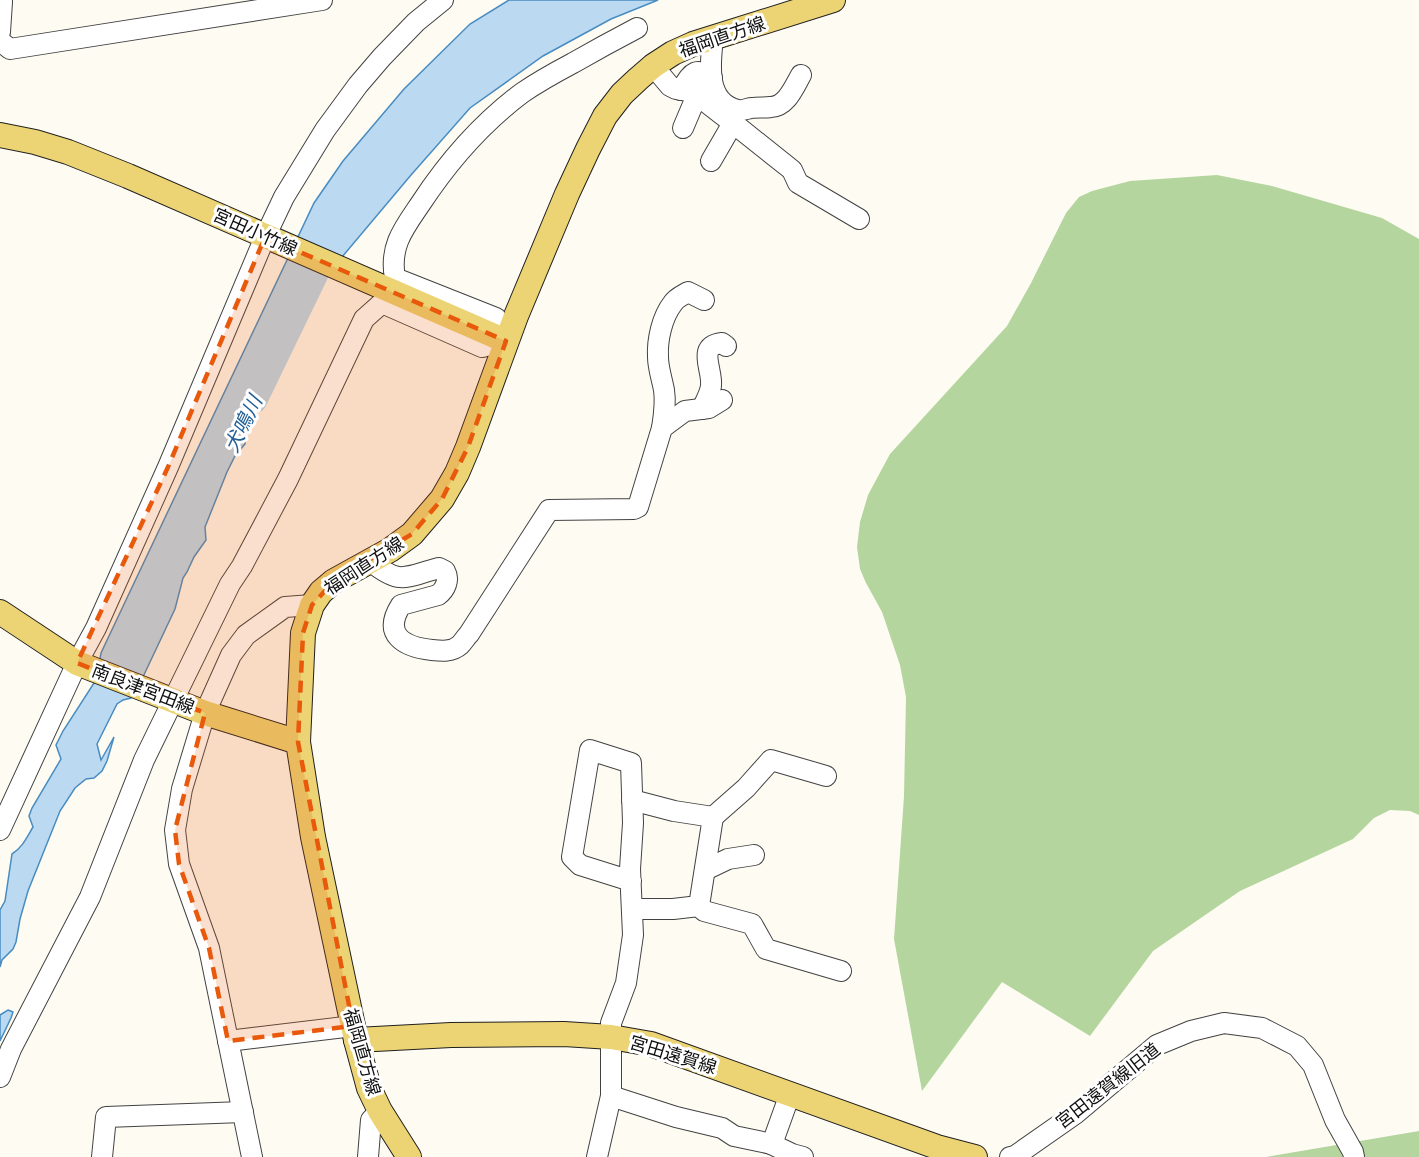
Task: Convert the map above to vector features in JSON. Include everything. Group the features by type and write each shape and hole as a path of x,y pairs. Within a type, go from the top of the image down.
{"main road":[{"name":"福岡直方線","path":"409,1157 380,1111 369,1088 354,1033 313,837 298,742 303,633 312,605 321,592 334,581 390,550 412,534 442,499 468,447 496,337 592,140 605,116 622,94 653,66 693,44 833,0"},
{"name":"宮田小竹線","path":"0,135 68,152 496,337"},
{"name":"南良津宮田線","path":"0,612 77,663 205,713 298,742"},
{"name":"宮田遠賀線","path":"354,1033 564,1034 611,1037 651,1044 790,1094 936,1152 975,1157"}],"street":[{"path":"0,41 10,48 322,0"},
{"path":"0,830 77,663 96,628 284,197 325,130 358,85 416,22 443,0"},
{"path":"416,22 455,0"},
{"path":"0,1 2,2 0,32"},
{"path":"0,1077 11,1050 90,897 144,760 230,585 288,479 364,319 382,303 482,347 496,337 496,318 395,278 392,266 399,236 437,178 463,147 495,115 523,92 555,72 637,28"},
{"path":"713,38 710,76 723,102 740,110 779,105 787,98 801,75"},
{"path":"653,66 670,86 689,92 734,123 792,170 798,183 859,219"},
{"path":"683,128 692,74 702,71 710,76"},
{"path":"711,162 734,123"},
{"path":"370,561 384,573 399,578 413,577 439,568 445,571 448,576 442,592 401,605 394,615 393,624 402,642 410,646 445,651 460,645 469,634 549,510 634,509 638,507 662,428 665,404 664,388 659,372 658,345 665,316 674,301 688,292 704,300"},
{"path":"702,409 711,385 707,355 709,348 722,342 726,346"},
{"path":"662,428 685,411 709,408 722,400"},
{"path":"252,1157 209,948 180,864 175,830 182,789 205,713 231,655 246,635 285,607 312,605"},
{"path":"597,1157 611,1096 611,1023 627,983 633,935 631,881 630,869 633,824 631,763 590,750 572,857 580,865 631,881"},
{"path":"699,906 713,817 746,788 771,760 826,776"},
{"path":"632,800 674,811 713,817"},
{"path":"705,870 728,859 754,855"},
{"path":"632,909 673,909 699,906"},
{"path":"699,906 704,911 752,924 766,949 841,971"},
{"name":"宮田遠賀線旧道","path":"1010,1157 1016,1156 1075,1114 1157,1045 1191,1031 1224,1023 1262,1028 1297,1046 1313,1065 1335,1120 1354,1157"},
{"path":"228,1041 354,1033"},
{"path":"769,1143 772,1144 790,1094"},
{"path":"611,1096 676,1117 722,1128 734,1136 769,1143 803,1157"},
{"path":"368,1157 371,1120 380,1111"},
{"path":"102,1157 106,1117 243,1112"}],"highlighted area":[{"path":"265,237 506,341 468,447 442,499 412,534 334,581 312,605 303,633 298,742 353,1026 228,1041 209,948 179,864 175,830 205,713 77,663 168,467"}],"green space":[{"path":"1217,175 1272,186 1382,218 1419,239 1419,815 1410,811 1390,810 1374,818 1353,839 1240,891 1153,951 1090,1036 1002,982 922,1091 894,939 904,796 906,697 900,665 882,612 860,569 857,547 860,522 868,495 890,454 1007,326 1066,213 1079,197 1092,191 1130,181"},
{"path":"1419,1131 1419,1157 1266,1157"}],"water":[{"path":"509,0 658,0 611,19 543,56 470,108 289,320 247,430 245,444 235,456 227,472 205,527 206,540 183,578 175,609 142,679 131,698 117,704 97,744 101,760 114,737 102,771 75,788 60,811 28,891 16,942 13,949 2,960 0,967 0,910 5,901 12,854 16,852 33,827 29,816 32,808 61,759 56,745 96,680 101,653 314,203 343,161 404,89 470,24"},
{"path":"8,1010 13,1012 0,1041 0,1015"}],"waterway":[{"name":"犬鳴川","path":"255,401 317,273"}]}
